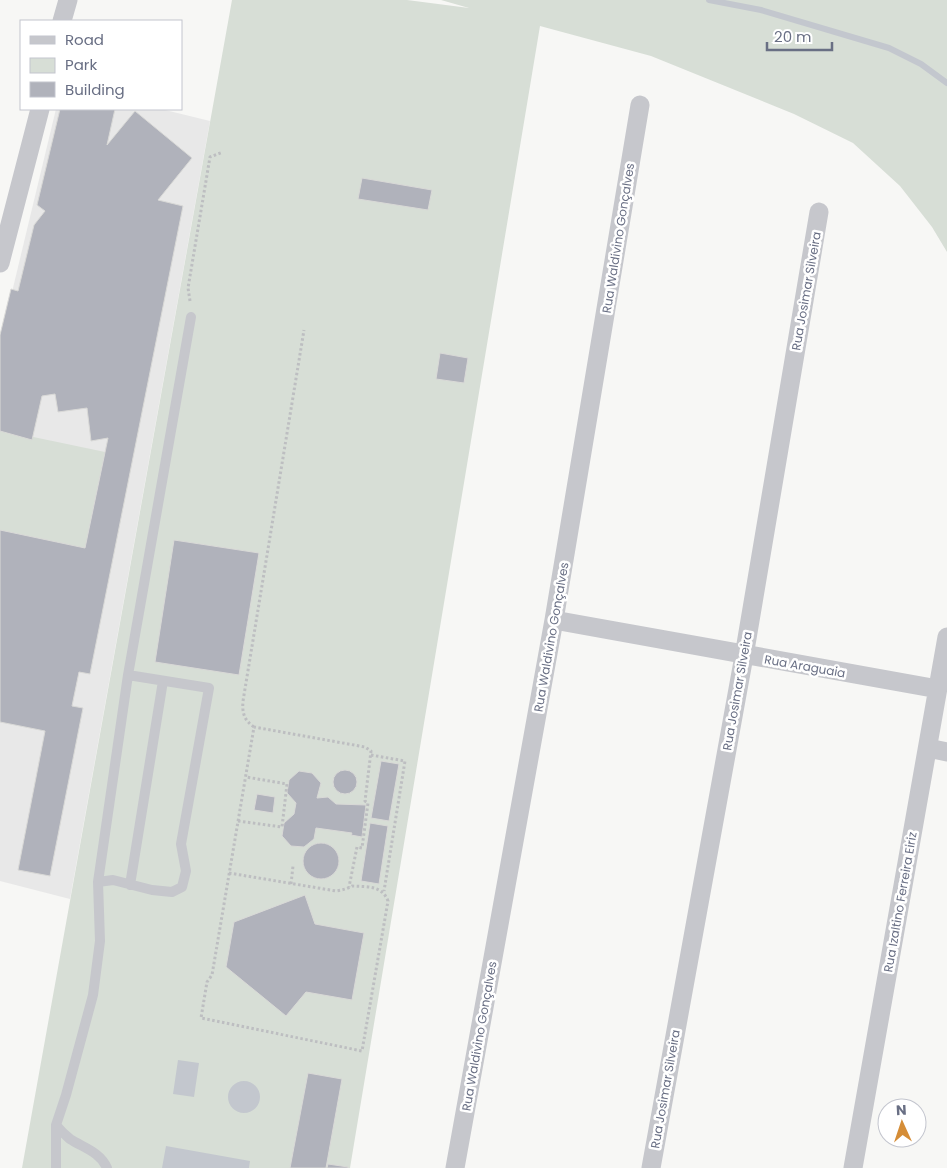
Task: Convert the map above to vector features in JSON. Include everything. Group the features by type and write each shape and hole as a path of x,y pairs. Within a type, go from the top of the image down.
{"street":[{"path":"62,20 68,0"},
{"name":"Rua Waldivino Gonçalves","path":"455,1168 554,620 640,105"},
{"path":"0,263 40,110"},
{"name":"Rua Josimar Silveira","path":"651,1168 744,656 819,212"},
{"name":"Rua Araguaia","path":"554,620 744,656 938,689"},
{"name":"Rua Izaltino Ferreira Eiriz","path":"853,1168 947,636"},
{"path":"928,748 947,752"}],"lane":[{"path":"56,1168 56,1125 93,995 100,941 98,882 128,674 191,317"},
{"path":"98,882 113,880 130,885 172,892 182,887 186,871 181,844 209,688 128,674"},
{"path":"130,885 163,681"},
{"path":"56,1125 70,1139 87,1147 104,1162 107,1168"}],"path":[{"path":"191,317 188,288 210,157 223,152"},
{"path":"304,330 242,710 246,721 254,727 365,747 371,751 365,801 368,803 362,848 357,847 349,887"},
{"path":"254,727 212,975 207,982 202,1018 362,1051 388,901 384,892 405,761 371,755"},
{"path":"238,821 282,828 287,784 246,777"},
{"path":"291,884 293,866"},
{"path":"229,873 336,891 349,887 368,888 384,892"}],"shaded area":[{"path":"56,110 165,110 210,121 70,899 0,881 0,342"},
{"path":"178,1060 199,1063 194,1097 173,1094"},
{"path":"244,1081 250,1082 255,1086 259,1091 259,1103 255,1108 250,1112 244,1113 238,1112 233,1108 229,1103 228,1097 229,1091 233,1086 238,1082"},
{"path":"166,1146 250,1161 249,1168 162,1168"}],"green space":[{"path":"232,0 407,0 469,8 441,0 947,0 947,252 932,227 900,186 853,143 794,114 651,56 540,26 350,1168 22,1168"},
{"path":"0,430 105,452 85,548 0,530"}],"building":[{"path":"60,110 115,110 107,145 135,111 192,158 158,200 183,206 90,674 79,672 72,706 83,708 50,876 18,870 45,731 0,722 0,530 85,548 108,438 91,441 87,408 58,412 55,394 42,396 32,440 0,431 0,335 11,289 18,291 34,225 45,211 37,205"},
{"path":"362,178 432,190 428,210 358,199"},
{"path":"440,353 468,358 464,383 436,379"},
{"path":"174,540 259,553 239,675 155,662"},
{"path":"381,761 399,764 389,821 371,818"},
{"path":"345,770 354,773 357,782 354,791 345,794 336,791 333,782 336,773"},
{"path":"299,771 312,773 321,783 317,798 328,797 336,804 366,805 362,837 351,835 352,833 316,828 314,839 304,847 291,846 282,836 284,823 294,814 296,803 287,793 289,780"},
{"path":"257,794 275,797 273,813 254,810"},
{"path":"370,823 388,826 379,884 361,881"},
{"path":"321,843 328,844 334,848 338,854 338,868 334,874 328,878 321,879 314,878 308,874 304,868 303,861 304,854 308,848 314,844"},
{"path":"305,895 315,924 364,933 352,1000 306,992 286,1016 226,967 234,922"},
{"path":"308,1073 342,1079 326,1168 290,1168"},
{"path":"328,1164 348,1167 348,1168 327,1168"}],"waterway":[{"path":"709,0 761,10 889,48 921,64 947,83"}]}
